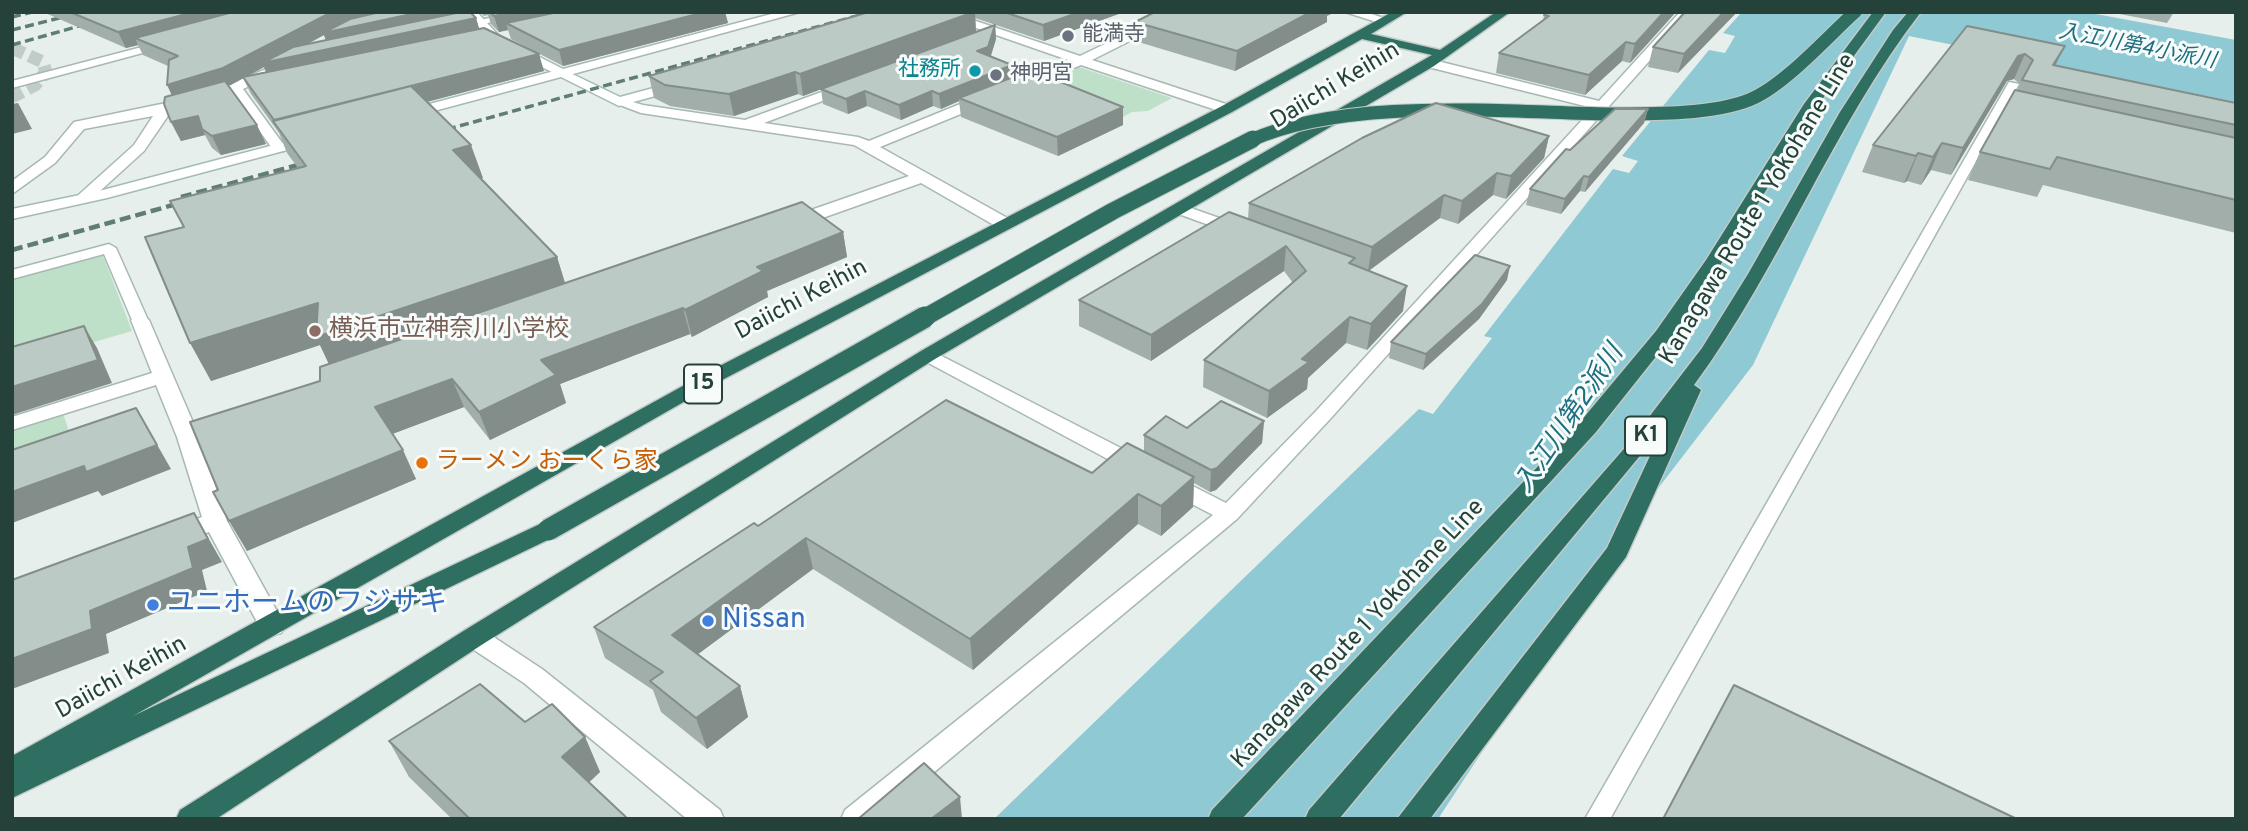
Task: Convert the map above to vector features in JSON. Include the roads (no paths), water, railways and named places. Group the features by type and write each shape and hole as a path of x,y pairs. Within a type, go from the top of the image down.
{"highway":[{"name":"Daiichi Keihin","path":"191,819 474,637 928,355 1182,210 1436,58 1504,12"},
{"path":"12,786 548,530 1113,211 1253,139 1315,121 1399,111 1668,113 1746,101 1766,92 1855,12"},
{"name":"Kanagawa Route 1 Yokohane Line","path":"1223,819 1588,427 1663,335 1714,261 1811,104 1868,24 1880,12"},
{"name":"Kanagawa Route 1 Yokohane Line","path":"1320,819 1637,448 1710,350 1757,274 1847,112 1899,30 1915,12"},
{"name":"Daiichi Keihin","path":"12,770 717,375 1227,109 1394,17"},
{"path":"1361,35 1436,58"},
{"path":"1412,819 1617,551 1710,350"}],"street":[{"path":"726,12 746,25"},
{"path":"397,117 794,12"},
{"path":"936,12 1227,109"},
{"path":"867,147 1080,60 1181,12"},
{"path":"1351,12 1394,17"},
{"path":"856,819 1229,514 1419,300 1603,106 1687,12"},
{"path":"474,17 495,39 619,102 641,109 858,141 919,178 1005,224"},
{"path":"970,41 995,32"},
{"path":"1436,58 1603,106"},
{"path":"12,189 50,160 79,125 163,112 237,90 279,67"},
{"path":"619,102 698,79"},
{"path":"745,125 857,83"},
{"path":"237,90 279,148"},
{"path":"82,199 139,148 163,112"},
{"path":"12,214 82,199 331,134"},
{"path":"775,229 919,178"},
{"path":"1182,210 1258,238"},
{"path":"140,320 188,437 215,521 272,626"},
{"path":"928,355 1229,514"},
{"path":"12,424 163,376"},
{"path":"188,437 238,419"},
{"path":"159,542 215,521"},
{"path":"474,637 533,676 709,819"}],"lane":[{"path":"452,28 474,17 529,12"},
{"path":"12,85 177,41"},
{"path":"1597,819 2005,111 2013,84"},
{"path":"237,90 267,88"},
{"path":"12,275 109,248 140,320"}],"water":[{"path":"1742,12 2085,12 2236,40 2236,102 1909,36 1753,365 1636,517 1438,819 994,819 1419,409 1433,414 1492,338 1484,336 1613,169 1629,173 1638,161 1622,156 1709,50 1725,53 1735,36 1723,33"}],"tunnel":[{"path":"12,48 43,62 46,72 35,85 12,97"}],"railway":[{"path":"12,17 32,12"},
{"path":"12,30 83,12"},
{"path":"12,45 129,12"},
{"path":"434,133 871,12"},
{"path":"181,197 316,160"},
{"path":"12,250 191,200"}],"place":[{"name":"能満寺","path":"1068,36"},
{"name":"社務所","path":"975,71"},
{"name":"神明宮","path":"996,75"},
{"name":"横浜市立神奈川小学校","path":"315,331"},
{"name":"ラーメン おーくら家","path":"422,463"},
{"name":"ユニホームのフジサキ","path":"153,605"},
{"name":"Nissan","path":"708,621"}],"water label":[{"name":"入江川第4小派川","path":"2137,48"},
{"name":"入江川第2派川","path":"1571,420"}]}
